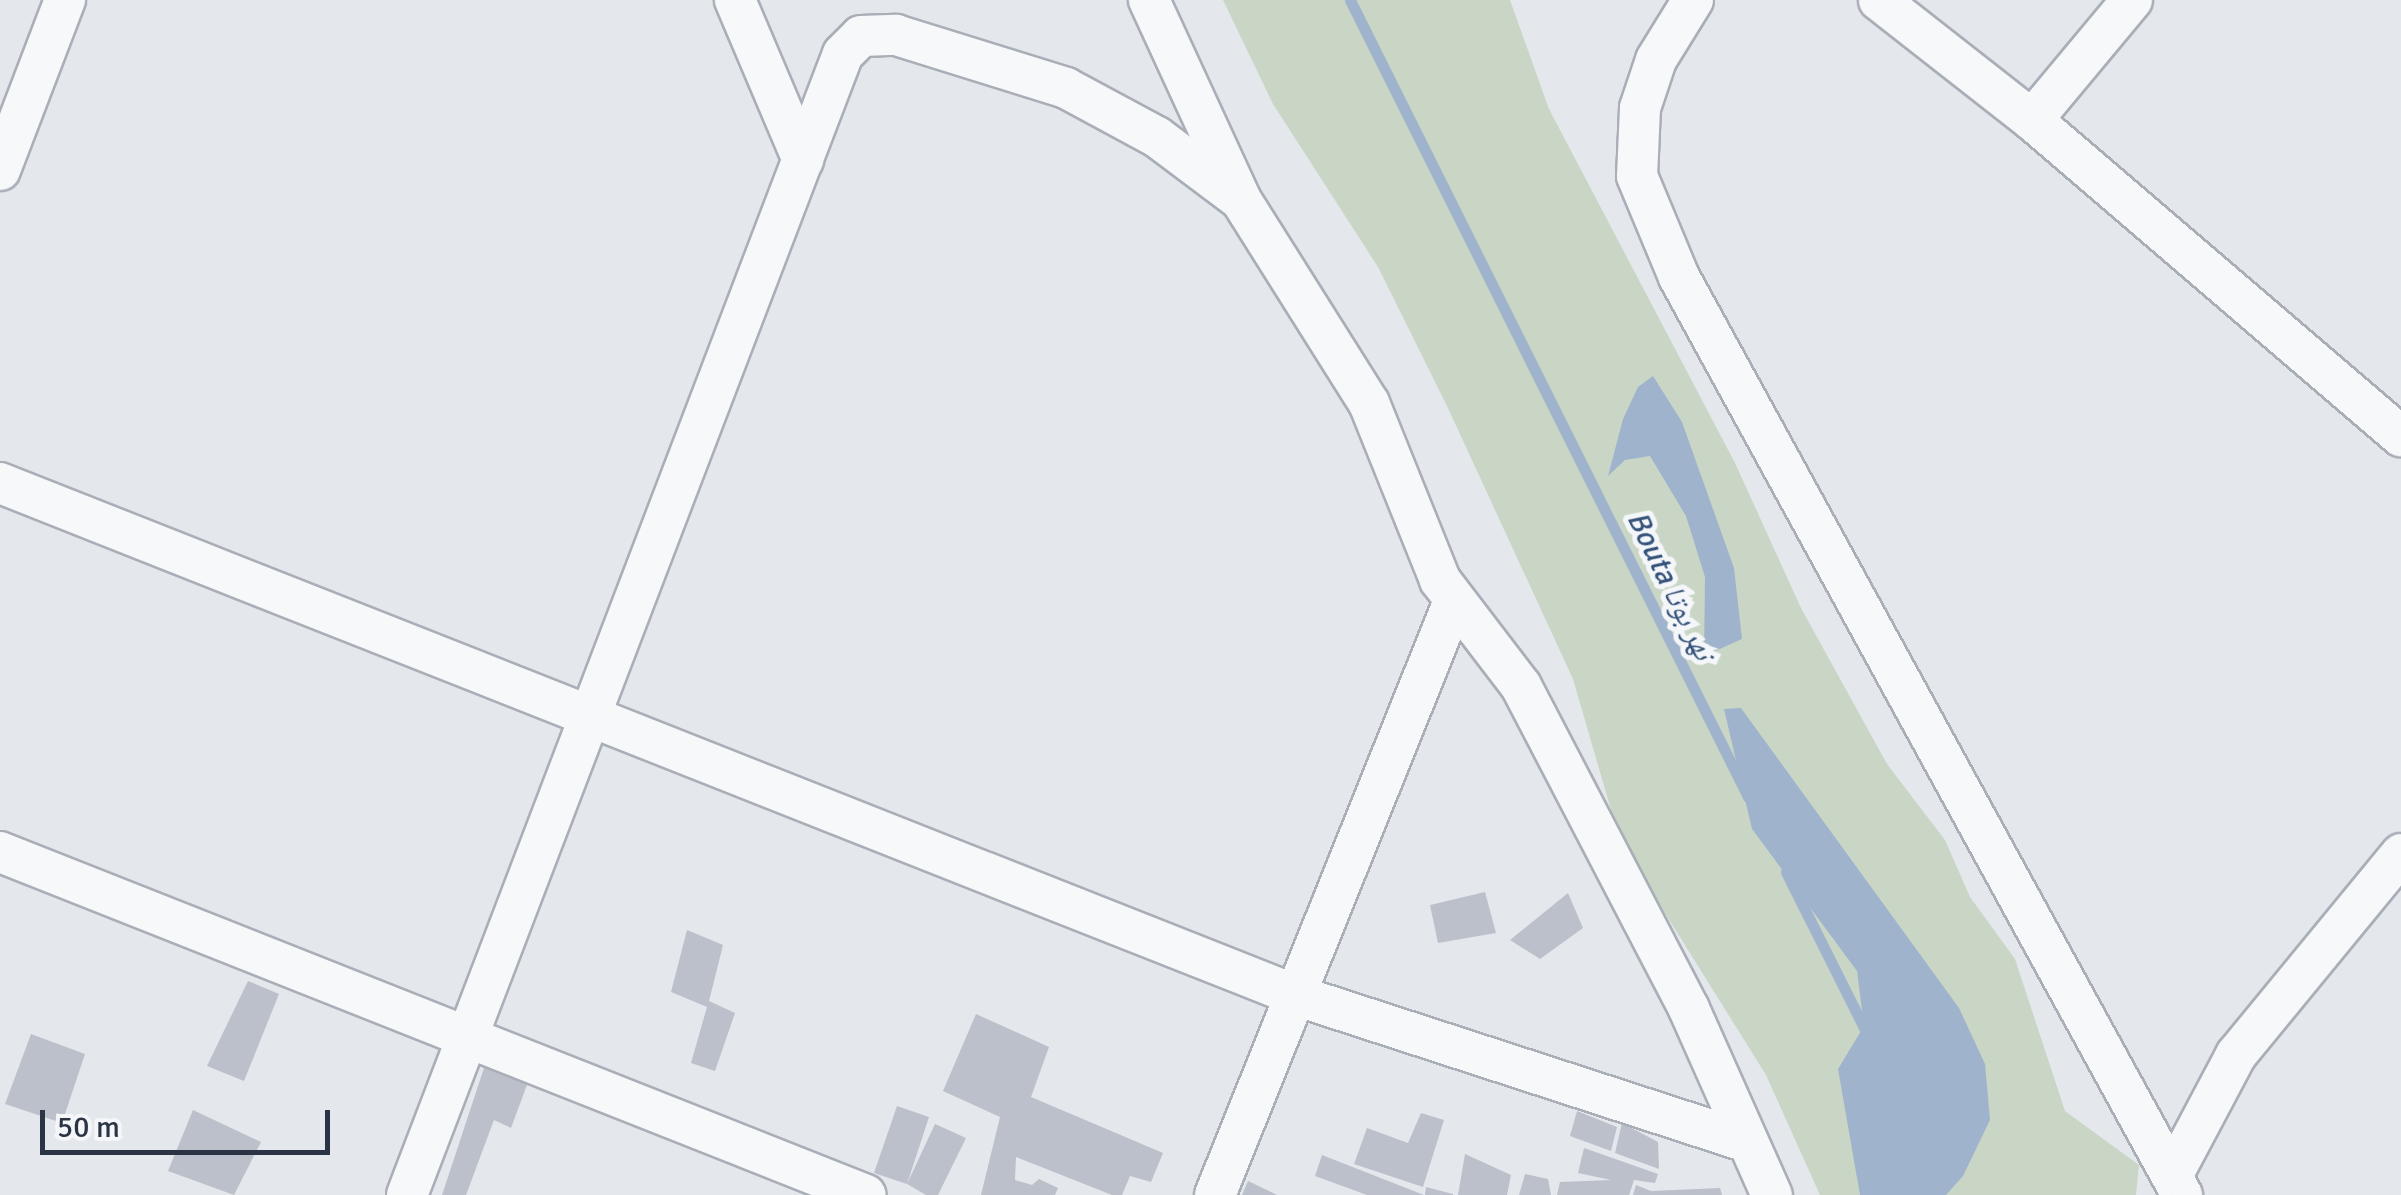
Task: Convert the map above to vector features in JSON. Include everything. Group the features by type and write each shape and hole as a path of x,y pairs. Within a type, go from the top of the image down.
{"street":[{"path":"0,170 12,100 65,0"},
{"path":"735,0 803,160"},
{"path":"1149,0 1241,200 1368,403 1454,601 1521,686 1689,1009 1772,1195"},
{"path":"1694,0 1656,60 1640,108 1637,176 1679,277 2129,1108 2177,1184"},
{"path":"1879,0 2032,120 2401,436"},
{"path":"2032,120 2132,0"},
{"path":"407,1195 843,54 860,36 896,34 1066,88 1157,137 1241,200"},
{"path":"0,484 588,720 1295,995 1747,1142"},
{"path":"1215,1195 1454,601"},
{"path":"0,852 468,1033 866,1195"},
{"path":"2177,1184 2236,1055 2401,854"}],"green space":[{"path":"1223,0 1510,0 1549,109 1735,463 1801,608 1887,764 1945,840 1970,897 2015,959 2065,1111 2139,1165 2136,1195 1820,1195 1766,1075 1620,841 1573,679 1447,406 1378,267 1273,104"}],"water":[{"path":"1653,376 1682,422 1734,568 1742,639 1704,656 1705,577 1686,516 1650,456 1625,460 1608,476 1623,419 1638,387"},
{"path":"1741,708 1959,1008 1985,1064 1990,1120 1963,1176 1946,1195 1860,1195 1838,1069 1864,1026 1857,971 1752,829 1724,709"}],"building":[{"path":"1485,892 1496,933 1438,943 1430,905"},
{"path":"1568,893 1583,928 1540,959 1510,940"},
{"path":"687,930 723,945 709,1001 735,1013 715,1071 691,1063 707,1007 671,992"},
{"path":"248,981 279,994 244,1081 207,1066"},
{"path":"976,1014 1049,1047 1031,1097 1163,1153 1151,1182 1130,1176 1122,1195 1112,1195 1016,1157 1015,1180 1032,1185 1039,1179 1058,1188 1055,1195 981,1195 1000,1117 943,1091"},
{"path":"31,1034 85,1054 62,1123 5,1104"},
{"path":"485,1065 527,1085 511,1128 494,1120 466,1195 442,1195"},
{"path":"897,1106 929,1117 907,1184 874,1173"},
{"path":"193,1110 261,1142 234,1195 168,1171"},
{"path":"1577,1111 1617,1127 1611,1151 1570,1136"},
{"path":"1421,1113 1444,1120 1423,1187 1354,1164 1367,1128 1408,1143"},
{"path":"1622,1123 1658,1142 1659,1169 1615,1153"},
{"path":"935,1124 966,1138 938,1195 926,1195 907,1184"},
{"path":"1584,1148 1658,1174 1655,1183 1634,1180 1629,1195 1557,1195 1560,1182 1611,1180 1578,1173"},
{"path":"1465,1154 1511,1175 1507,1195 1458,1195"},
{"path":"1322,1155 1424,1195 1367,1195 1315,1176"},
{"path":"1525,1174 1548,1179 1551,1195 1519,1195"},
{"path":"1248,1181 1277,1195 1242,1195"},
{"path":"1636,1185 1651,1191 1720,1188 1722,1195 1633,1195"},
{"path":"1426,1187 1453,1194 1453,1195 1425,1195"}],"waterway":[{"name":"Bouta نهر بوتا","path":"1350,0 1748,797"},
{"name":"Bouta نهر بوتا","path":"1786,872 1869,1038"}]}
